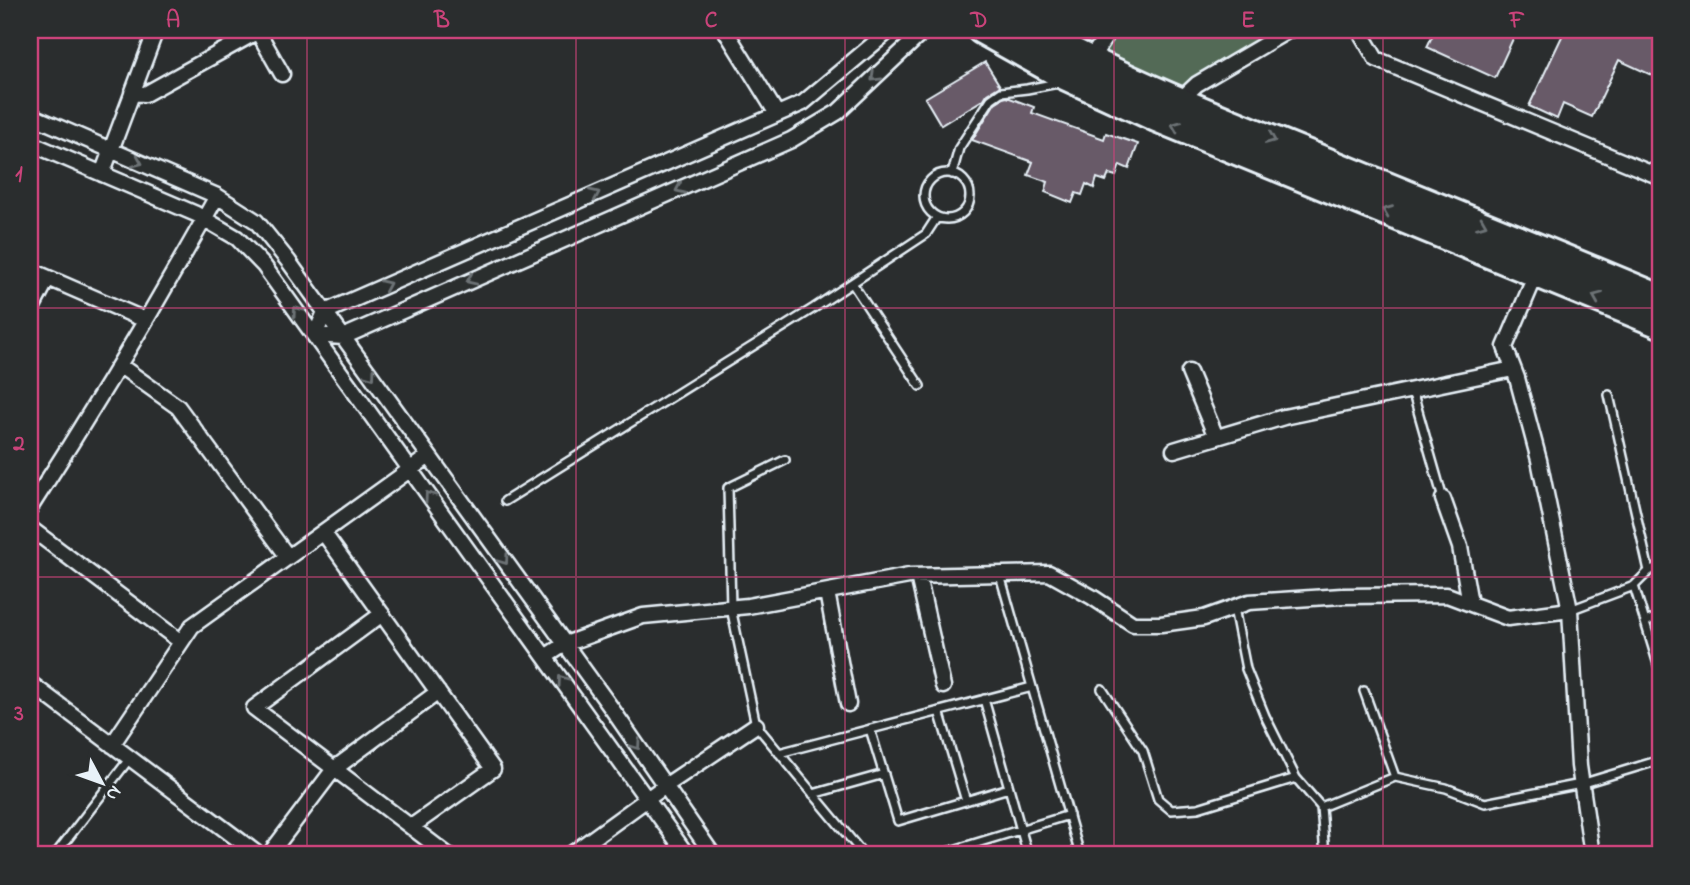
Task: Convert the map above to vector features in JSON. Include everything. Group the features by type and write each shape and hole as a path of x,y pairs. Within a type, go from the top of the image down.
{"highway":[{"path":"981,30 1081,70 1179,101 1660,298"},
{"path":"1031,30 1072,39 1081,70 1156,118 1660,324"}],"street":[{"path":"132,93 145,94 258,30 282,74"},
{"path":"725,30 777,114"},
{"path":"315,335 325,312 803,103 890,30"},
{"path":"315,335 343,337 791,140 838,112 925,30"},
{"path":"1081,70 1111,30"},
{"path":"1179,101 1197,84 1289,30"},
{"path":"1359,30 1376,59 1660,177"},
{"path":"102,174 132,93 151,31"},
{"path":"30,116 217,196 256,221 289,262 565,644 713,855"},
{"path":"30,143 195,214 237,238 264,265 687,855"},
{"path":"30,508 119,365 217,196"},
{"path":"30,270 145,320"},
{"path":"1537,272 1505,347 1539,460 1570,610 1579,766 1592,855"},
{"path":"30,312 48,278"},
{"path":"119,365 178,407 288,557"},
{"path":"1174,450 1283,416 1513,369"},
{"path":"1189,372 1216,437"},
{"path":"112,745 192,626 429,456"},
{"path":"1443,499 1460,547 1470,603"},
{"path":"30,528 181,642"},
{"path":"323,532 493,769 411,827"},
{"path":"545,657 565,644 643,616 731,608 918,576 1049,573 1133,624 1161,624 1204,618 1249,602 1342,596 1447,595 1508,618 1570,610"},
{"path":"918,576 943,686"},
{"path":"827,592 848,704"},
{"path":"382,614 254,708 448,855"},
{"path":"30,683 259,855"},
{"path":"269,855 334,769 438,692"},
{"path":"570,855 665,786 756,725"}],"lane":[{"path":"952,174 959,148 991,99 1000,92 1027,89 1081,70"},
{"path":"952,174 967,185 970,194 968,204 956,218 937,217 929,212 925,203 927,185 933,177 952,174"},
{"path":"505,501 852,283 926,234 937,217"},
{"path":"852,283 920,386"},
{"path":"1412,390 1443,499"},
{"path":"1609,395 1648,571"},
{"path":"785,460 728,488 731,608 756,725 864,855"},
{"path":"1570,610 1634,586 1648,571 1660,566"},
{"path":"1000,574 1080,855"},
{"path":"1634,586 1660,671"},
{"path":"1234,607 1246,669 1265,716 1296,778 1321,807 1325,855"},
{"path":"1645,622 1660,616"},
{"path":"779,753 1032,687"},
{"path":"1102,689 1143,751 1158,799 1171,810 1198,808 1296,778"},
{"path":"1364,691 1395,777"},
{"path":"984,699 1028,855"},
{"path":"939,711 966,801"},
{"path":"870,729 898,821 1009,788"},
{"path":"55,855 130,758"},
{"path":"1321,807 1395,777 1446,788 1485,803 1581,784 1660,760"},
{"path":"813,794 884,774"},
{"path":"937,855 1069,814"}],"green space":[{"path":"1119,30 1276,30 1177,93 1099,58"}],"building":[{"path":"1435,30 1517,30 1495,78 1427,47"},
{"path":"1565,30 1660,32 1660,79 1619,60 1592,117 1563,104 1557,119 1529,106"},
{"path":"985,62 1000,86 941,125 925,98"},
{"path":"1007,97 1034,107 1032,113 1104,139 1106,133 1138,144 1129,169 1120,165 1116,176 1109,174 1106,181 1097,178 1094,188 1086,184 1082,195 1076,193 1072,203 1045,192 1048,182 1028,175 1033,162 972,140 995,103"}]}
